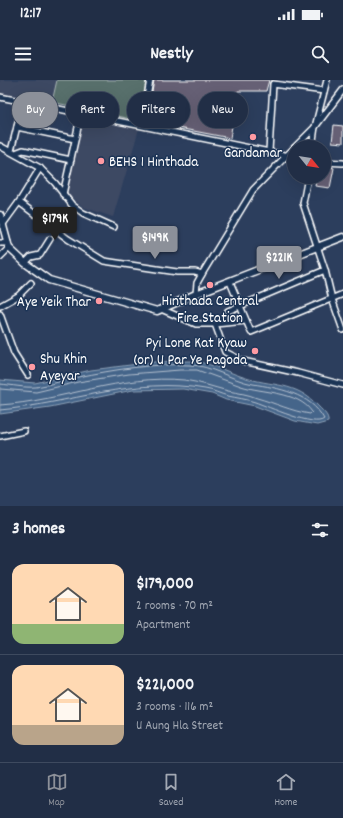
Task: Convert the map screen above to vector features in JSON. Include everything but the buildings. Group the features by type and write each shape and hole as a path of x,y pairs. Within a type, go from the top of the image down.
{"main road":[{"path":"0,216 8,246 25,263 49,280 157,311 196,294 343,237"}],"street":[{"path":"148,92 150,80"},
{"path":"313,140 327,80"},
{"path":"269,151 273,82 324,91"},
{"path":"301,140 315,127 343,90"},
{"path":"0,97 12,100"},
{"path":"13,152 17,128"},
{"path":"22,128 75,138"},
{"path":"63,194 78,128"},
{"path":"157,128 286,155"},
{"path":"0,146 40,168 55,183 72,205 83,213 114,227"},
{"path":"13,152 23,150 71,160"},
{"path":"196,294 197,283 253,190 286,155"},
{"path":"331,162 343,163"},
{"path":"3,224 19,202 40,168"},
{"path":"307,184 303,203 343,330"},
{"path":"19,202 68,239 104,261 177,272 195,272 202,274"},
{"path":"25,263 31,257 40,255 50,239"},
{"path":"0,243 8,246 0,257"},
{"path":"228,311 325,270"},
{"path":"230,282 251,332 343,294"},
{"path":"0,306 18,296 32,283"},
{"path":"162,309 196,324 246,321"},
{"path":"0,314 14,353 28,375"},
{"path":"215,324 225,352 243,362 343,384"},
{"path":"0,436 24,431"}],"shaded area":[{"path":"0,80 57,80 54,92 12,92 12,95 0,93"},
{"name":"BEHS 1 Hinthada","path":"119,125 139,129 113,217 83,207 66,193 80,128 119,128"}],"green space":[{"path":"57,80 146,80 144,92 127,92 127,118 119,116 119,92 66,92 66,105 58,103 58,92 54,92"}],"water":[{"path":"190,361 210,365 243,377 283,386 302,393 326,414 328,422 317,425 295,421 255,406 226,400 212,394 183,389 133,390 50,407 0,414 0,380 35,383 91,370 154,362"}],"place":[{"name":"Gandamar","path":"253,137"},
{"name":"BEHS 1 Hinthada","path":"101,161"},
{"name":"Hinthada Central Fire Station","path":"210,285"},
{"name":"Aye Yeik Thar","path":"99,301"},
{"name":"Pyi Lone Kat Kyaw (or) U Par Ye Pagoda","path":"255,351"},
{"name":"Shu Khin Ayeyar","path":"32,367"}]}
